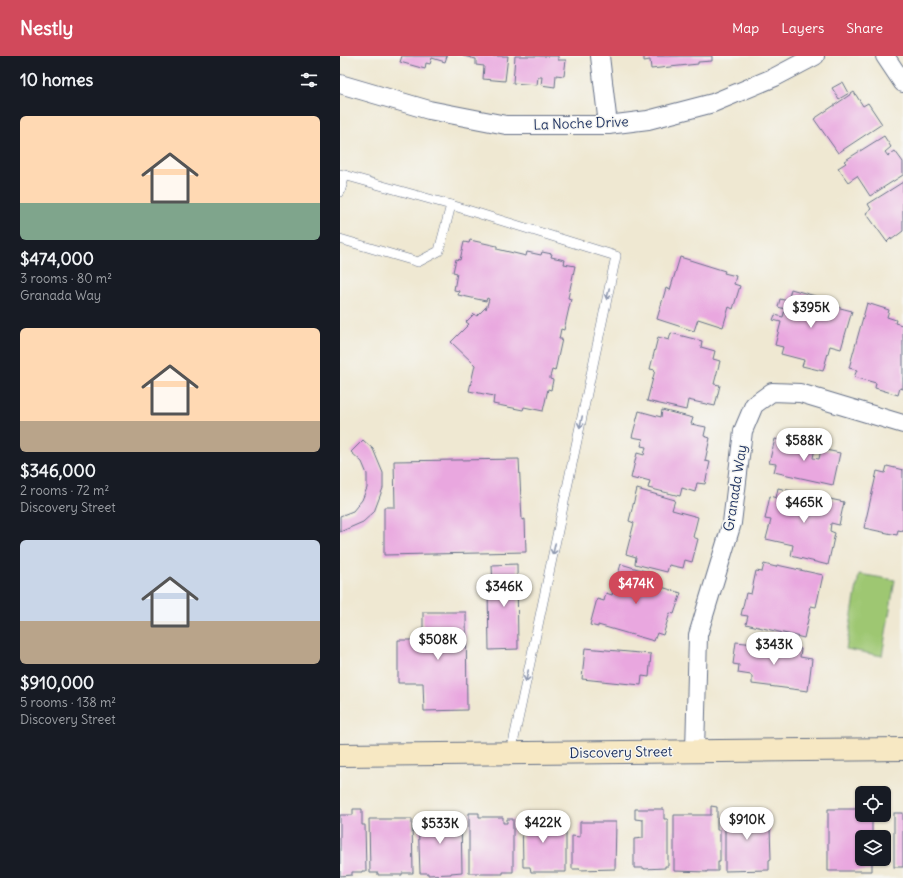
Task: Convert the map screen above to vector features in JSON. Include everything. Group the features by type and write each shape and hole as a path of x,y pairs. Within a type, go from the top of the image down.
{"main road":[{"name":"Discovery Street","path":"340,755 903,749"}],"street":[{"path":"600,56 608,125"},
{"name":"La Noche Drive","path":"340,84 429,110 506,125 608,125 648,120 712,103 775,77 815,56"},
{"path":"885,56 903,83"},
{"name":"Granada Way","path":"695,751 698,635 732,522 743,431 754,404 772,392 800,393 903,424"}],"lane":[{"path":"340,192 343,174 451,205 616,256 511,753"},
{"path":"340,239 418,262 439,251 451,205"}],"green space":[{"path":"859,574 895,580 882,656 846,649"}],"building":[{"path":"402,56 447,56 445,62 432,58 430,64 426,63 425,69 400,62"},
{"path":"463,56 508,56 505,81 483,79 484,66 476,65 476,59"},
{"path":"515,56 558,56 558,60 566,60 564,76 556,75 555,87 541,85 542,77 538,77 537,85 513,83"},
{"path":"644,56 712,56 712,61 651,69 650,60 644,61"},
{"path":"843,82 849,93 839,99 832,88"},
{"path":"854,92 863,106 868,103 882,124 838,153 814,119"},
{"path":"884,136 891,147 885,152 888,156 895,151 903,162 903,175 870,196 857,176 848,182 838,168 846,163 844,161"},
{"path":"903,182 903,231 887,242 866,213 871,209 868,204"},
{"path":"470,240 497,246 497,249 526,256 527,252 541,255 542,252 552,254 551,257 565,260 564,264 575,266 568,298 571,299 564,330 561,329 559,339 562,339 555,371 552,370 550,377 550,379 553,380 551,390 548,389 543,411 524,407 523,410 493,404 494,396 469,391 475,365 451,342 469,324 466,322 474,314 477,316 486,307 486,309 489,299 487,298 486,301 458,295 459,291 454,290 457,273 453,272 456,259 460,260 464,242 469,243"},
{"path":"680,257 725,271 724,273 736,276 734,284 740,286 733,309 729,307 723,327 698,319 694,331 657,319 666,288 670,290"},
{"path":"791,289 822,298 821,303 852,311 841,349 830,346 823,371 802,366 804,360 781,354 783,347 775,345 781,322 773,320 775,315 783,317 785,309 778,307 780,299 788,301"},
{"path":"867,303 889,310 887,317 896,320 895,323 902,325 903,322 903,389 900,388 898,395 875,388 876,383 854,377 857,370 849,368"},
{"path":"671,333 702,341 701,347 715,351 713,359 720,361 714,384 720,385 715,406 688,400 686,410 647,401 655,370 650,369 658,337 669,340"},
{"path":"662,410 693,418 691,424 706,427 704,436 710,438 705,461 710,462 705,484 697,483 695,492 682,488 680,496 648,488 650,481 639,478 638,480 631,478 637,453 644,455 646,447 641,446 643,439 632,437 639,411 661,417"},
{"path":"775,439 815,448 813,458 819,459 821,449 840,453 833,485 774,472 776,464 769,463"},
{"path":"363,440 373,449 383,473 383,488 374,512 363,522 340,532 340,516 353,511 362,500 367,488 367,474 362,462 351,452"},
{"path":"519,459 522,520 525,519 526,552 384,555 384,507 395,507 394,461"},
{"path":"887,466 903,470 903,531 898,530 897,535 864,528 877,471 885,473"},
{"path":"778,488 844,502 839,525 831,523 830,531 835,533 828,565 791,556 793,545 766,539 771,520 765,519 770,496 776,498"},
{"path":"637,489 675,500 672,510 698,517 693,537 698,539 692,562 685,560 683,568 669,565 667,572 635,564 636,557 626,554 634,523 629,521"},
{"path":"517,564 518,649 489,650 488,590 493,590 492,565"},
{"path":"621,564 658,575 655,585 681,593 674,614 670,613 663,635 657,633 654,641 598,625 598,627 590,625 597,599 604,601 606,593 612,595"},
{"path":"764,564 776,567 777,565 823,575 816,607 811,606 804,638 746,624 748,616 741,615 746,593 751,594 756,571 762,572"},
{"path":"423,612 466,612 467,710 424,711 423,683 398,683 398,640 423,640"},
{"path":"736,642 801,649 800,657 812,659 808,691 752,684 752,676 738,673 739,665 733,664"},
{"path":"585,648 651,654 649,677 642,676 641,685 582,679"},
{"path":"711,806 717,807 717,830 720,830 720,862 718,862 718,871 674,871 674,815 711,815"},
{"path":"353,809 362,809 362,825 365,825 366,871 352,872 352,875 340,876 340,815 353,815"},
{"path":"635,809 664,809 664,819 668,819 668,866 665,866 665,868 634,868 634,839 643,838 643,820 635,819"},
{"path":"828,809 855,809 855,822 872,822 872,830 855,830 855,866 872,866 872,871 828,871"},
{"path":"768,811 771,859 769,860 769,870 725,871 725,812"},
{"path":"469,813 479,813 479,817 503,817 503,823 507,823 507,819 513,819 513,872 503,872 503,874 469,873"},
{"path":"522,813 555,813 555,833 566,832 566,872 531,872 530,867 523,867"},
{"path":"894,813 903,813 903,867 894,867"},
{"path":"461,817 462,872 428,875 428,873 420,873 418,818"},
{"path":"369,819 412,819 413,873 402,873 402,875 378,875 378,873 370,873"},
{"path":"580,822 616,822 615,869 572,869 572,836 580,837"}]}
